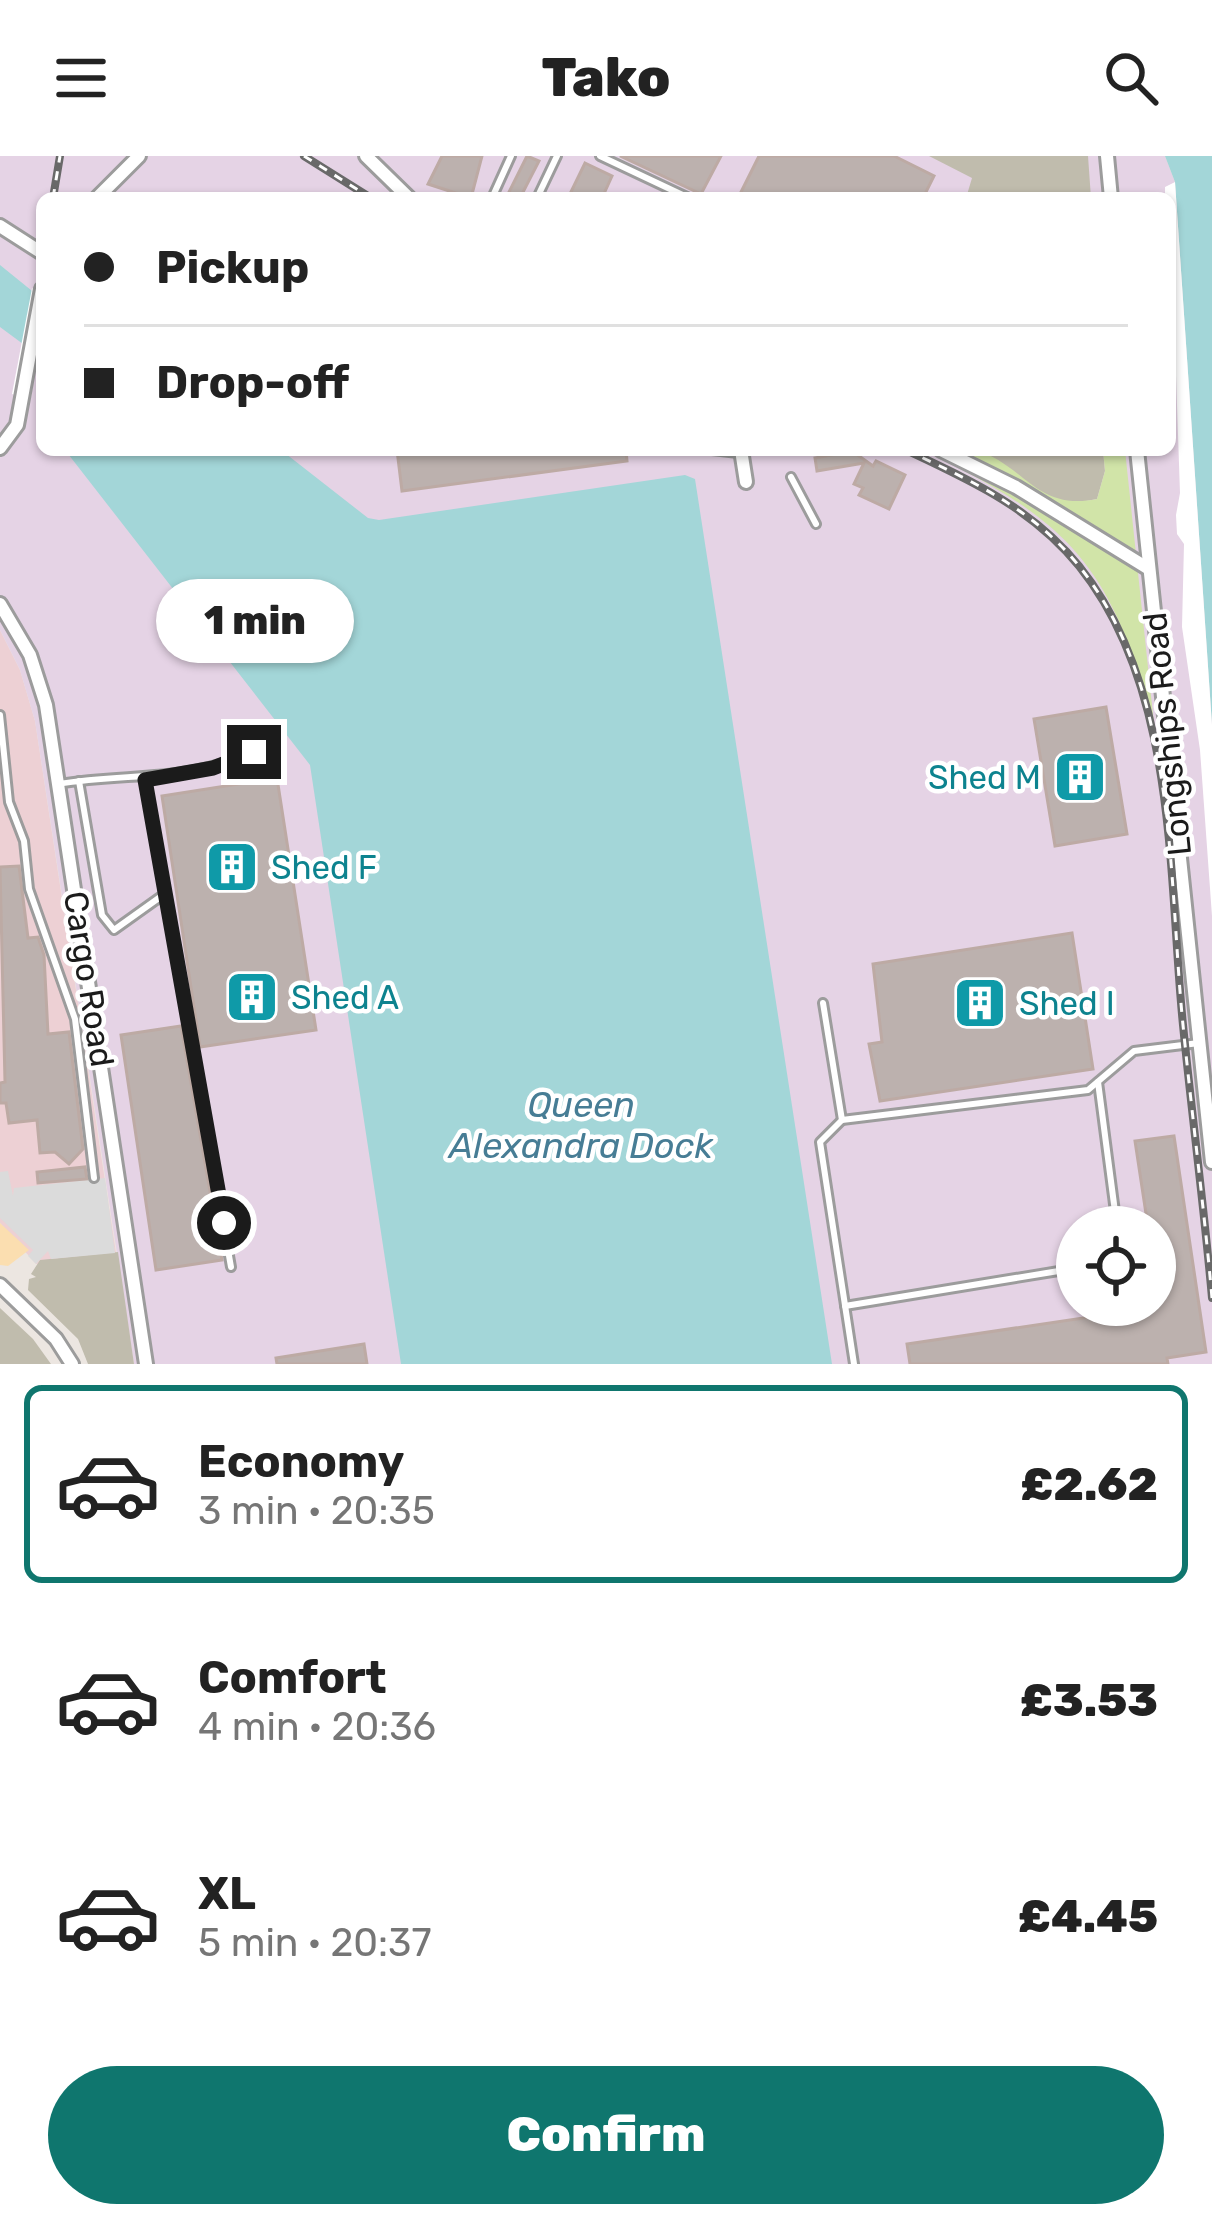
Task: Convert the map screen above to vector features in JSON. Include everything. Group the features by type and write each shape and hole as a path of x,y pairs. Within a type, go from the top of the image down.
{"street":[{"path":"103,192 140,156"},
{"path":"365,156 403,192"},
{"path":"1107,156 1111,192"},
{"path":"0,226 36,249"},
{"path":"0,448 14,432 36,321"},
{"path":"742,456 746,482"},
{"path":"953,456 1016,487 1149,569"},
{"name":"Longships Road","path":"1138,456 1212,1162"},
{"name":"Cargo Road","path":"0,604 37,671 146,1364"},
{"path":"0,1285 56,1339 72,1364"}],"lane":[{"path":"495,192 511,156"},
{"path":"540,192 556,156"},
{"path":"600,156 676,192"},
{"path":"791,477 815,524"},
{"path":"0,715 9,802 24,841 29,889 75,1018 94,1178"},
{"path":"58,784 145,780 213,768 254,752"},
{"path":"145,780 231,1267"},
{"path":"79,781 102,915 115,930 163,895"},
{"path":"823,1003 842,1120"},
{"path":"854,1364 820,1142 842,1120 1088,1090 1134,1051 1199,1043"},
{"path":"1098,1082 1114,1206"},
{"path":"845,1306 1056,1271"}],"shaded area":[{"path":"0,156 1165,156 1176,192 36,192 36,456 1176,456 1176,197 1212,725 1212,1364 134,1364 35,721 20,670 0,630"},
{"path":"929,156 1088,156 1091,192 968,192 972,178"},
{"path":"984,456 1104,456 1105,471 1097,499 1075,503 1051,499"},
{"path":"0,630 20,670 35,721 116,1253 36,1264 0,1223"},
{"path":"8,1171 13,1196 14,1188 105,1178 115,1253 51,1259 48,1251 36,1264 28,1256 33,1250 0,1218 0,1172"},
{"path":"118,1252 134,1364 88,1364 78,1339 28,1290 29,1279 36,1277 31,1274 40,1260"},
{"path":"0,1308 33,1339 51,1364 0,1364"}],"green space":[{"path":"935,456 990,456 1043,492 1076,501 1097,499 1105,471 1104,456 1126,456 1154,724 1120,624 1078,554 1050,526"}],"sand":[{"path":"0,1223 29,1250 8,1266 0,1265"}],"water":[{"path":"1165,156 1212,156 1212,725 1176,192"},
{"path":"0,265 36,294 36,354 0,327"},
{"name":"Queen Alexandra Dock","path":"70,456 289,456 368,518 379,520 685,475 695,479 832,1364 401,1364 310,765"}],"pier":[{"path":"1176,197 1212,725 1212,916 1200,750 1182,627 1184,544 1177,534 1176,515 1180,493"},
{"path":"32,288 36,291 36,366 31,397 12,394"}],"building":[{"path":"442,156 482,156 473,192 428,184"},
{"path":"527,156 539,161 523,192 509,192"},
{"path":"620,156 721,156 702,192"},
{"path":"759,156 894,156 934,176 926,192 741,192"},
{"path":"585,163 612,176 605,192 571,192"},
{"path":"398,456 627,456 627,461 402,491"},
{"path":"859,456 873,466 876,461 905,475 889,509 859,495 863,488 854,484 864,463 817,471 815,458"},
{"name":"Shed M","path":"1106,707 1127,834 1055,846 1034,719"},
{"name":"Shed F","path":"277,778 316,1030 200,1047 162,796"},
{"path":"19,866 28,938 38,937 44,955 48,1034 69,1032 83,1149 69,1164 55,1152 40,1153 37,1120 9,1123 6,1103 0,1103 0,1083 5,1082 0,867"},
{"name":"Shed I","path":"1072,933 1093,1069 880,1101 869,1044 882,1042 873,964"},
{"path":"181,1026 222,1260 156,1270 121,1035"},
{"path":"1174,1136 1206,1352 1167,1358 1168,1364 910,1364 907,1344 1056,1322 1056,1326 1176,1326 1176,1206 1145,1206 1135,1141"},
{"path":"85,1167 87,1179 38,1183 37,1172"},
{"path":"364,1344 367,1364 277,1364 276,1358"}],"railway":[{"path":"54,192 60,156"},
{"path":"304,156 361,192"},
{"path":"919,456 1000,498 1061,546 1111,615 1135,669 1163,786 1212,1298"}],"place":[{"name":"Shed M","path":"1080,777"},
{"name":"Shed F","path":"232,867"},
{"name":"Shed A","path":"252,997"},
{"name":"Shed I","path":"980,1003"}],"route":[{"path":"224,1223 145,780 213,768 254,752"}]}
